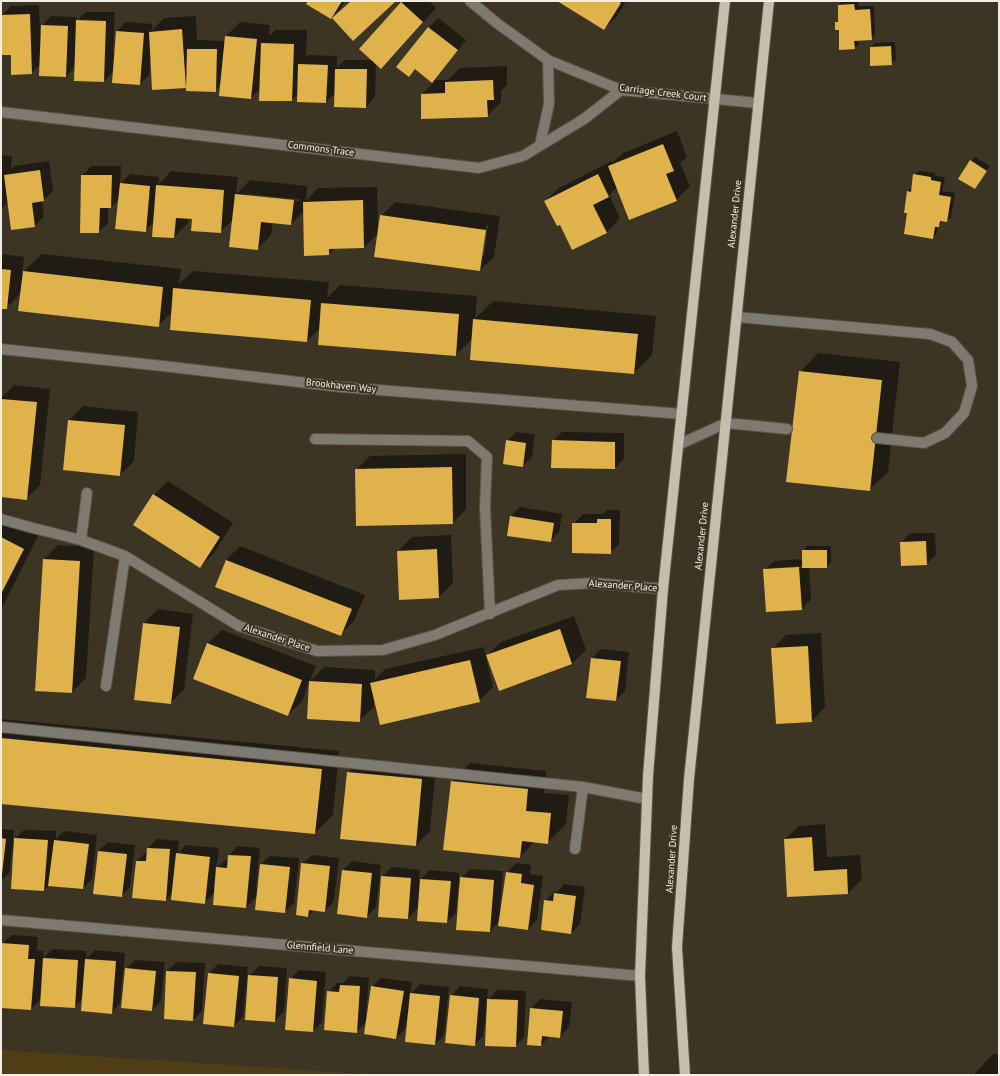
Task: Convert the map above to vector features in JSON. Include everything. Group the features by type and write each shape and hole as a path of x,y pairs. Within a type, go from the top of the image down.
{"main road":[{"path":"644,1075 640,976 648,776 663,589 725,1"},
{"name":"Alexander Drive","path":"685,1075 678,947 689,779 769,1"}],"street":[{"name":"Carriage Creek Court","path":"470,1 498,24 548,60 621,90 758,103"},
{"path":"540,145 549,104 548,60"},
{"name":"Commons Trace","path":"1,112 479,168 523,156 584,119 621,90"},
{"path":"737,317 930,334 952,342 968,360 972,386 964,414 945,433 924,443 877,438"},
{"name":"Brookhaven Way","path":"1,349 341,387 682,414"},
{"path":"678,445 726,423 787,429"},
{"path":"315,439 468,441 487,458 485,507 490,614"},
{"path":"82,540 87,493"},
{"name":"Alexander Place","path":"1,519 82,540 125,556 239,626 317,651 383,650 435,635 558,586 594,583 663,589"},
{"path":"106,686 125,556"},
{"path":"1,727 583,787 647,799"},
{"path":"575,848 583,787"},
{"name":"Glennfield Lane","path":"1,920 640,976"}],"shaded area":[{"path":"1,1050 381,1075 1,1075"}],"building":[{"path":"308,1 342,1 331,19 306,4"},
{"path":"351,1 396,1 353,41 332,18"},
{"path":"557,1 618,1 621,3 604,30"},
{"path":"401,2 423,22 381,69 359,49"},
{"path":"854,4 855,10 870,9 872,40 854,41 855,49 839,50 839,30 835,30 835,22 838,22 838,5"},
{"path":"30,14 32,74 11,75 11,55 2,55 1,15"},
{"path":"76,20 106,21 104,82 74,81"},
{"path":"41,25 68,26 66,77 39,76"},
{"path":"428,27 458,50 432,83 415,69 409,77 396,67"},
{"path":"182,29 186,88 152,90 149,32"},
{"path":"116,31 144,33 140,85 112,83"},
{"path":"225,36 257,39 251,99 219,96"},
{"path":"261,43 294,44 292,101 259,101"},
{"path":"891,46 892,65 870,66 870,47"},
{"path":"187,49 217,49 216,92 186,91"},
{"path":"298,64 328,65 326,103 297,102"},
{"path":"335,69 367,69 366,108 334,107"},
{"path":"493,80 494,100 487,100 488,117 421,119 421,94 445,93 445,82"},
{"path":"663,144 674,171 666,174 677,201 629,220 608,166"},
{"path":"970,160 987,171 975,189 958,179"},
{"path":"40,170 44,201 32,203 35,227 11,230 4,175"},
{"path":"598,174 609,197 593,205 607,233 572,250 560,225 557,226 544,201"},
{"path":"913,174 931,177 931,180 941,182 939,195 951,197 947,222 940,221 939,227 935,227 933,239 904,234 907,213 904,213 907,191 911,192"},
{"path":"81,175 112,175 111,208 100,208 99,233 80,233"},
{"path":"120,183 150,186 146,232 115,229"},
{"path":"156,185 224,190 221,233 191,231 192,219 176,218 174,238 152,237"},
{"path":"235,194 294,200 291,225 261,222 258,250 229,247"},
{"path":"363,200 364,248 329,249 329,255 304,256 303,202"},
{"path":"380,215 486,230 480,271 374,257"},
{"path":"1,269 11,270 7,309 1,309"},
{"path":"23,271 163,287 159,327 18,311"},
{"path":"173,288 311,300 307,342 170,330"},
{"path":"321,303 459,314 456,356 318,345"},
{"path":"473,319 638,334 634,374 470,360"},
{"path":"799,371 882,380 870,491 786,482"},
{"path":"1,399 37,402 27,500 1,497"},
{"path":"68,420 125,425 120,476 63,470"},
{"path":"506,440 526,443 523,467 503,464"},
{"path":"552,440 615,442 615,469 551,468"},
{"path":"452,467 453,524 356,526 355,469"},
{"path":"153,494 220,537 200,568 133,525"},
{"path":"510,516 554,523 551,542 507,536"},
{"path":"597,519 611,519 611,554 572,553 572,523 597,523"},
{"path":"1,537 24,549 1,594"},
{"path":"926,541 927,565 901,566 900,542"},
{"path":"437,549 439,598 399,600 397,551"},
{"path":"802,550 827,550 827,568 802,568"},
{"path":"43,559 80,561 72,693 35,691"},
{"path":"226,560 352,609 341,636 215,587"},
{"path":"799,567 802,610 766,612 763,569"},
{"path":"143,623 180,627 171,704 134,700"},
{"path":"560,629 572,664 499,691 486,655"},
{"path":"207,643 302,680 288,716 193,679"},
{"path":"808,646 812,722 776,724 771,648"},
{"path":"591,658 621,661 616,701 586,698"},
{"path":"470,660 480,702 380,725 370,683"},
{"path":"309,681 362,684 360,722 307,719"},
{"path":"1,738 322,769 315,834 1,804"},
{"path":"347,772 422,779 416,846 340,839"},
{"path":"451,781 528,789 526,811 551,813 548,844 522,841 520,858 443,850"},
{"path":"812,837 814,871 847,869 848,894 787,897 784,839"},
{"path":"1,838 6,839 2,874 1,874"},
{"path":"14,838 48,840 44,891 11,889"},
{"path":"54,840 89,844 83,889 48,886"},
{"path":"147,848 170,849 166,901 132,898 136,861 146,861"},
{"path":"98,851 127,854 122,897 93,894"},
{"path":"176,853 210,857 205,904 171,900"},
{"path":"228,855 251,856 246,908 213,905 216,867 227,868"},
{"path":"301,863 330,866 325,912 309,910 308,917 296,915"},
{"path":"260,864 290,867 285,913 255,910"},
{"path":"342,870 372,873 367,918 337,914"},
{"path":"506,872 522,874 521,883 534,885 528,930 498,926"},
{"path":"381,876 411,878 408,919 378,917"},
{"path":"460,877 494,880 490,932 456,930"},
{"path":"420,879 451,881 447,923 417,921"},
{"path":"554,893 576,896 571,934 541,930 544,900 553,901"},
{"path":"1,943 29,945 28,959 35,959 31,1010 1,1008"},
{"path":"43,958 78,960 75,1008 40,1006"},
{"path":"85,959 116,961 112,1014 81,1011"},
{"path":"125,968 156,971 152,1011 121,1008"},
{"path":"166,971 196,972 193,1021 164,1019"},
{"path":"208,973 239,976 234,1027 203,1024"},
{"path":"248,975 278,977 275,1022 245,1020"},
{"path":"289,978 317,981 313,1032 285,1030"},
{"path":"340,985 360,986 357,1033 324,1030 327,991 339,992"},
{"path":"371,986 404,991 396,1039 364,1034"},
{"path":"410,993 440,996 435,1045 405,1042"},
{"path":"450,995 479,998 475,1046 445,1043"},
{"path":"487,999 518,1000 516,1047 485,1046"},
{"path":"530,1008 563,1011 560,1038 542,1036 541,1046 527,1045"}]}
